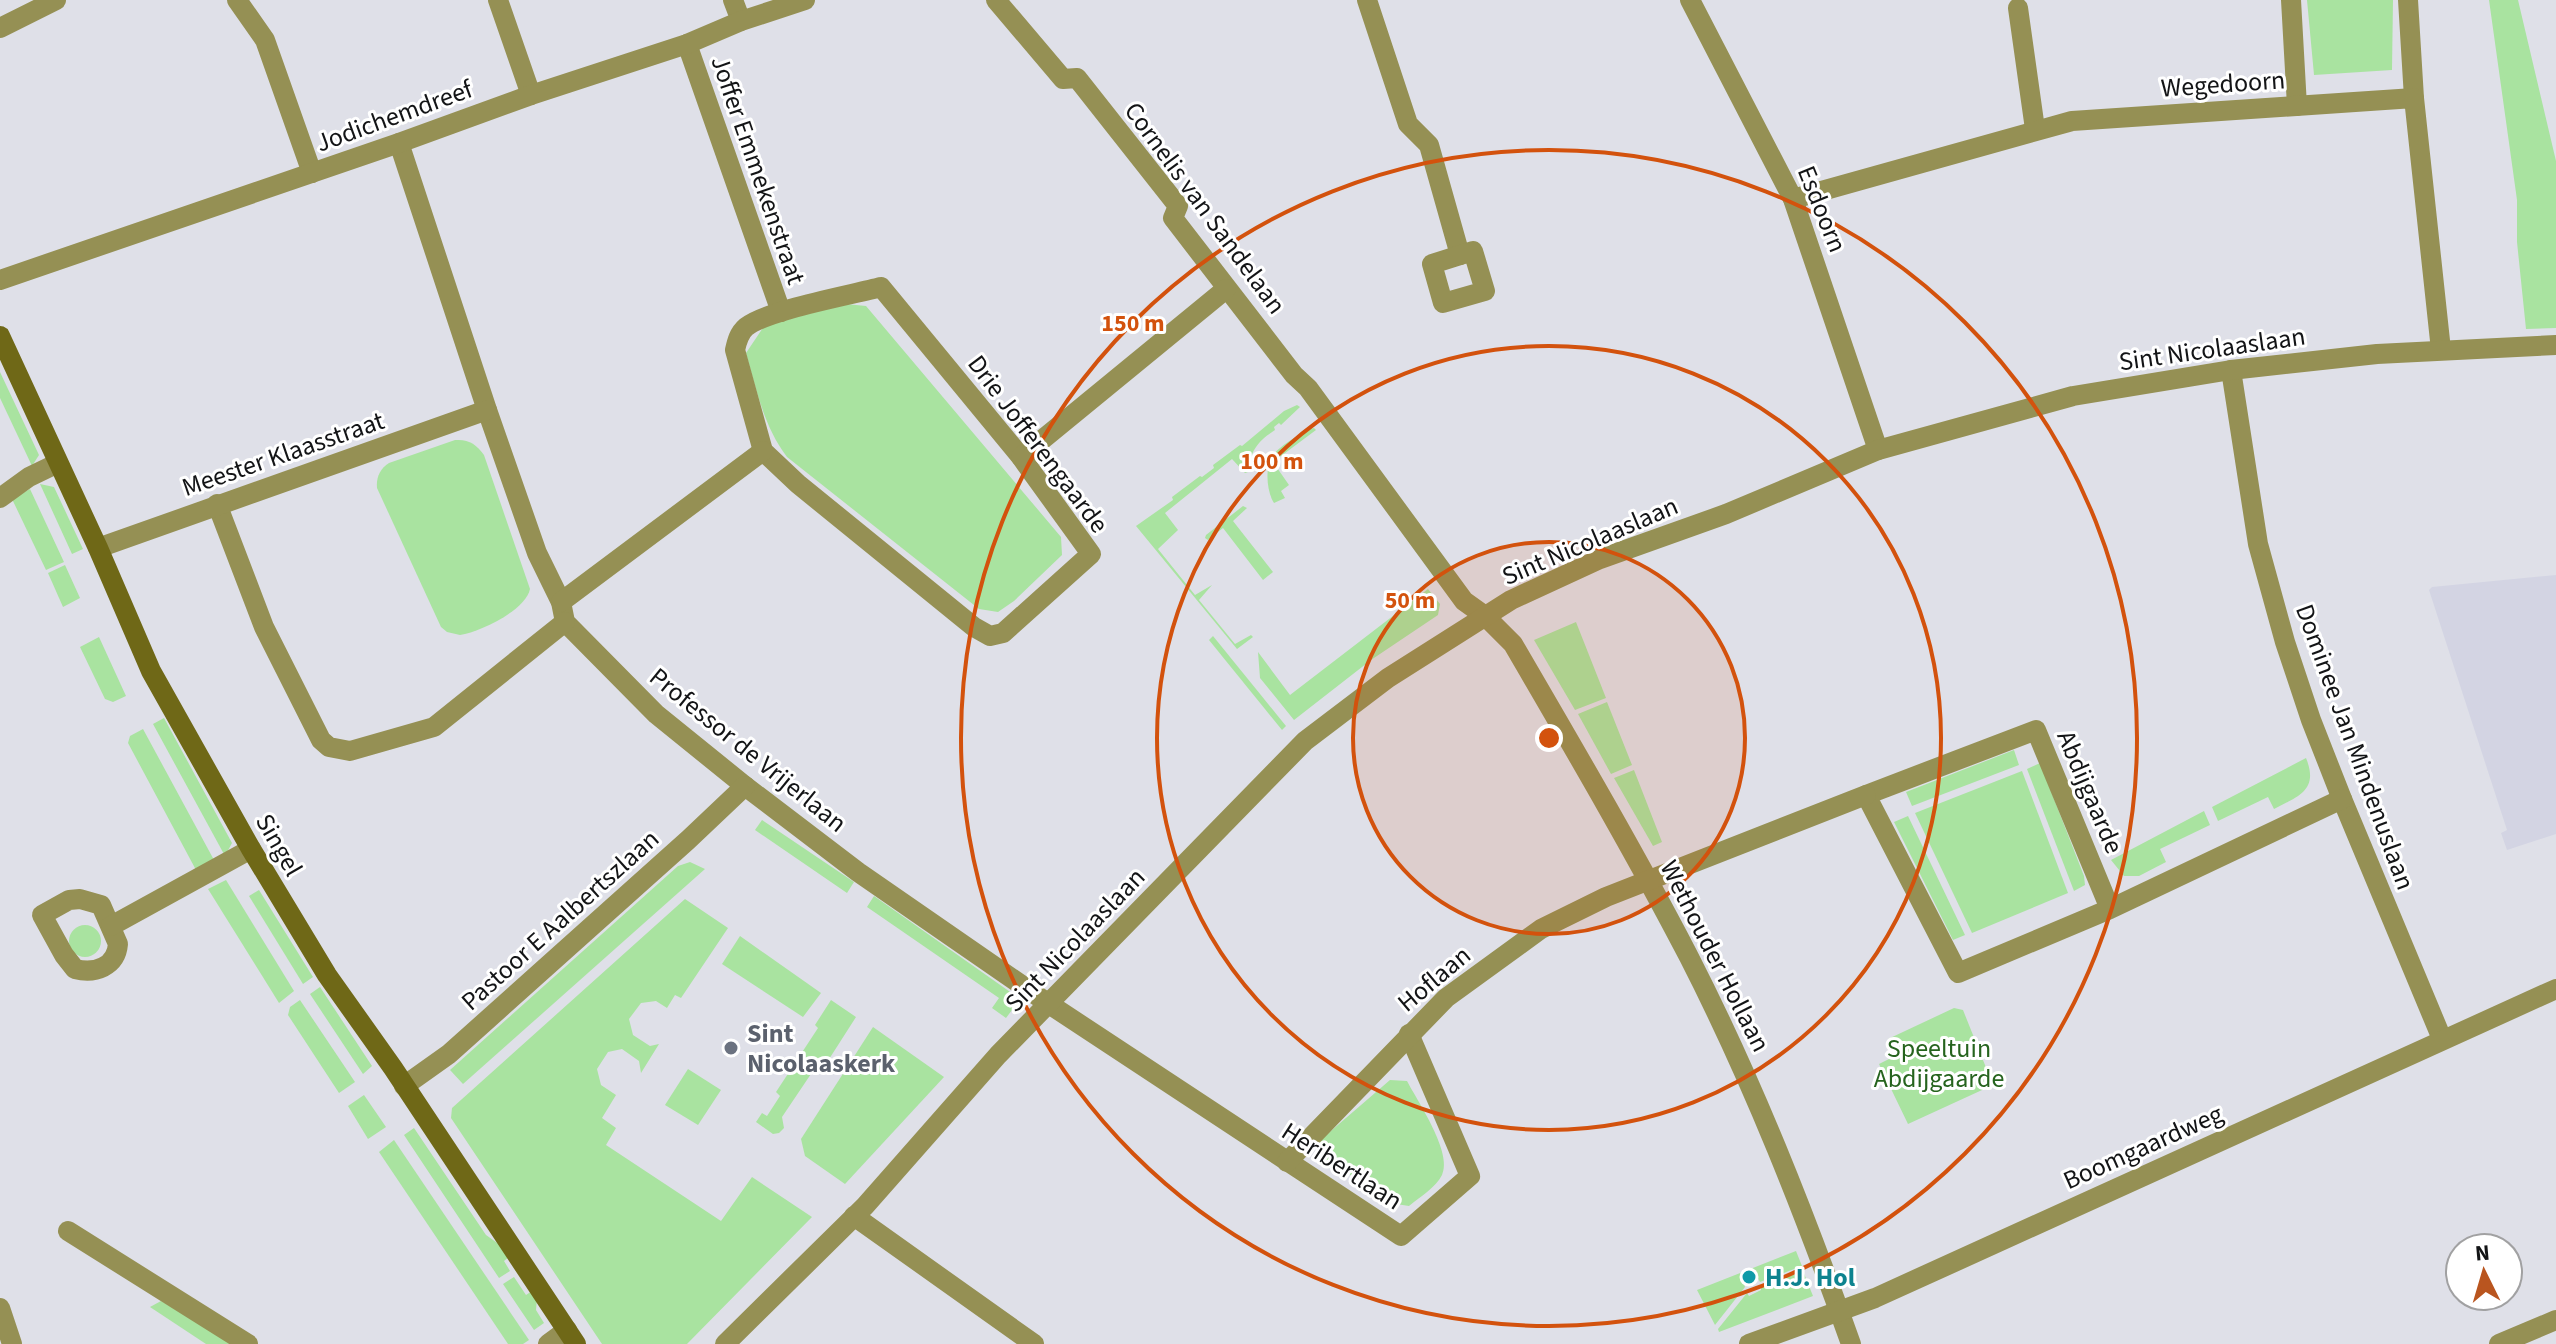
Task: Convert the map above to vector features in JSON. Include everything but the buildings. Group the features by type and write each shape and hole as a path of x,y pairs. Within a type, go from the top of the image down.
{"street":[{"path":"0,28 56,0"},
{"path":"237,0 265,40 312,173"},
{"path":"498,0 531,95"},
{"path":"733,0 741,21"},
{"name":"Jodichemdreef","path":"0,280 531,95 687,44 741,21 805,0"},
{"name":"Cornelis van Sandelaan","path":"996,0 1063,79 1077,78 1178,206 1173,218 1226,289 1346,438"},
{"path":"1367,0 1408,124 1429,145 1460,255"},
{"name":"Esdoorn","path":"1690,0 1793,199 1878,450"},
{"path":"2291,0 2297,106"},
{"path":"2408,0 2414,98 2441,350"},
{"path":"2018,8 2035,129"},
{"name":"Joffer Emmekenstraat","path":"687,44 781,312"},
{"name":"Wegedoorn","path":"1793,199 2072,121 2414,98"},
{"name":"Professor de Vrijerlaan","path":"399,143 537,553 563,612 656,714 745,786 858,872 1049,1004"},
{"name":"Drie Jofferengaarde","path":"881,287 1021,457 1091,554 1003,633 990,636 974,627 798,484 763,451 735,350 739,335 748,325 781,312 881,287"},
{"path":"1021,457 1226,289"},
{"name":"Singel","path":"0,336 151,671 251,849 327,975 572,1337"},
{"name":"Sint Nicolaaslaan","path":"725,1344 854,1216 998,1055 1305,741 1388,678 1485,616 1534,589 1600,559 1726,514 1878,450 2081,394 2231,370 2441,350 2556,345"},
{"name":"Dominee Jan Mindenuslaan","path":"2231,370 2245,472 2267,582 2311,720 2442,1039"},
{"name":"Meester Klaasstraat","path":"98,548 487,410"},
{"name":"Wethouder Hollaan","path":"1346,438 1464,601 1485,616 1513,644 1648,881 1690,958 1780,1152 1851,1344"},
{"path":"217,504 264,627 321,740 329,747 350,751 434,727 563,612 763,451"},
{"path":"0,498 29,477 58,463"},
{"name":"Abdijgaarde","path":"1648,881 2036,730 2110,909"},
{"name":"Pastoor E Aalbertszlaan","path":"404,1086 449,1054 745,786"},
{"path":"1866,795 1958,973 2110,909 2342,799"},
{"path":"111,926 251,849"},
{"name":"Hoflaan","path":"1287,1162 1446,998 1541,929 1606,897 1648,881"},
{"name":"Boomgaardweg","path":"1749,1344 1889,1291 2556,989"},
{"name":"Heribertlaan","path":"1049,1004 1401,1236 1470,1176 1409,1034"},
{"path":"854,1216 1034,1344"},
{"path":"68,1231 248,1344"},
{"path":"0,1308 12,1344"},
{"path":"2499,1344 2556,1320"},
{"path":"548,1344 572,1337"}],"shaded area":[{"path":"2556,575 2556,834 2507,850 2501,833 2507,830 2429,590 2432,587"}],"green space":[{"path":"2307,0 2393,0 2392,70 2314,75"},
{"path":"2489,0 2518,0 2556,161 2556,328 2526,329 2517,242 2517,200"},
{"path":"846,304 866,306 1061,537 1062,555 1014,601 998,612 979,609 787,457 772,433 746,353 771,316"},
{"path":"0,372 39,455 32,466 0,398"},
{"path":"1297,405 1300,407 1281,425 1279,423 1274,427 1275,430 1256,447 1248,472 1245,473 1232,459 1165,513 1178,530 1158,549 1195,595 1212,585 1199,600 1235,644 1251,635 1253,637 1237,649 1136,526 1284,411"},
{"path":"1314,428 1316,430 1273,462 1289,485 1281,491 1285,498 1274,503 1268,481 1271,458 1290,440"},
{"path":"455,440 472,443 484,455 530,589 527,597 511,612 479,630 460,635 441,627 377,488 379,474 389,463"},
{"path":"40,484 54,487 83,549 72,554"},
{"path":"30,489 64,562 46,570 12,499"},
{"path":"1243,506 1247,508 1233,521 1273,572 1263,580 1223,528 1208,540 1205,538"},
{"path":"65,565 80,598 63,607 48,573"},
{"path":"1428,589 1440,604 1438,615 1371,660 1294,720 1260,678 1258,652 1290,695"},
{"path":"1576,622 1606,698 1575,710 1534,640"},
{"path":"1213,636 1286,726 1282,730 1209,640"},
{"path":"99,637 126,696 113,702 105,699 80,647"},
{"path":"1607,702 1632,765 1611,774 1578,714"},
{"path":"164,718 232,843 225,856 153,724"},
{"path":"143,729 214,860 196,870 128,743 130,736"},
{"path":"2014,750 2019,765 1912,806 1906,792"},
{"path":"2306,758 2310,778 2299,796 2274,809 2268,797 2218,821 2212,807"},
{"path":"2040,763 2084,876 2085,885 2074,891 2027,769"},
{"path":"1634,770 1662,842 1653,846 1614,778"},
{"path":"2022,771 2068,893 1972,933 1915,813"},
{"path":"2204,811 2210,825 2160,849 2166,862 2139,876 2124,876 2111,860"},
{"path":"1908,816 1965,935 1953,940 1894,822"},
{"path":"762,820 854,882 847,893 755,830"},
{"path":"690,862 705,869 463,1084 450,1070 678,866"},
{"path":"226,880 294,991 279,1003 208,889"},
{"path":"259,890 313,977 303,984 249,896"},
{"path":"874,896 1013,994 1018,1002 1006,1018 992,1008 999,998 867,907"},
{"path":"685,899 728,928 681,998 675,995 667,1008 656,1001 641,1003 629,1019 633,1035 650,1046 659,1044 641,1073 639,1061 622,1049 608,1052 597,1069 601,1085 616,1095 602,1118 616,1128 606,1145 721,1221 752,1177 812,1217 687,1344 602,1344 451,1118 452,1108"},
{"path":"85,925 96,930 101,941 96,952 85,957 74,952 69,941 74,930"},
{"path":"740,936 821,993 803,1017 722,964"},
{"path":"320,987 372,1066 363,1074 310,994"},
{"path":"300,1000 355,1082 339,1093 288,1015 290,1007"},
{"path":"831,1000 856,1017 824,1067 815,1068 782,1117 784,1128 773,1134 756,1122 762,1113 767,1116 780,1096 776,1092 818,1028 815,1025"},
{"name":"Speeltuin Abdijgaarde","path":"1954,1008 1963,1010 1993,1085 1908,1124 1879,1064 1895,1056 1888,1039"},
{"path":"873,1027 944,1077 845,1184 805,1156 801,1139"},
{"path":"688,1069 721,1090 698,1125 665,1105"},
{"path":"1390,1080 1407,1081 1433,1128 1443,1154 1442,1175 1409,1206 1396,1204 1319,1155 1317,1143"},
{"path":"364,1095 386,1127 368,1139 348,1106"},
{"path":"414,1128 486,1235 503,1247 509,1257 504,1261 510,1271 499,1278 404,1135"},
{"path":"394,1140 529,1340 523,1344 508,1344 379,1152"},
{"path":"1796,1251 1802,1266 1760,1282 1757,1276 1752,1278 1749,1272 1746,1273 1748,1279 1743,1281 1745,1287 1715,1325 1697,1290"},
{"path":"1803,1271 1813,1296 1719,1332 1718,1329 1747,1293 1749,1296 1761,1287"},
{"path":"514,1277 526,1295 532,1291 537,1299 536,1310 544,1323 534,1330 503,1284"},
{"path":"161,1301 237,1344 206,1344 150,1307"}],"place":[{"name":"Sint Nicolaaskerk","path":"731,1048"},
{"name":"H.J. Hol","path":"1749,1277"}]}
